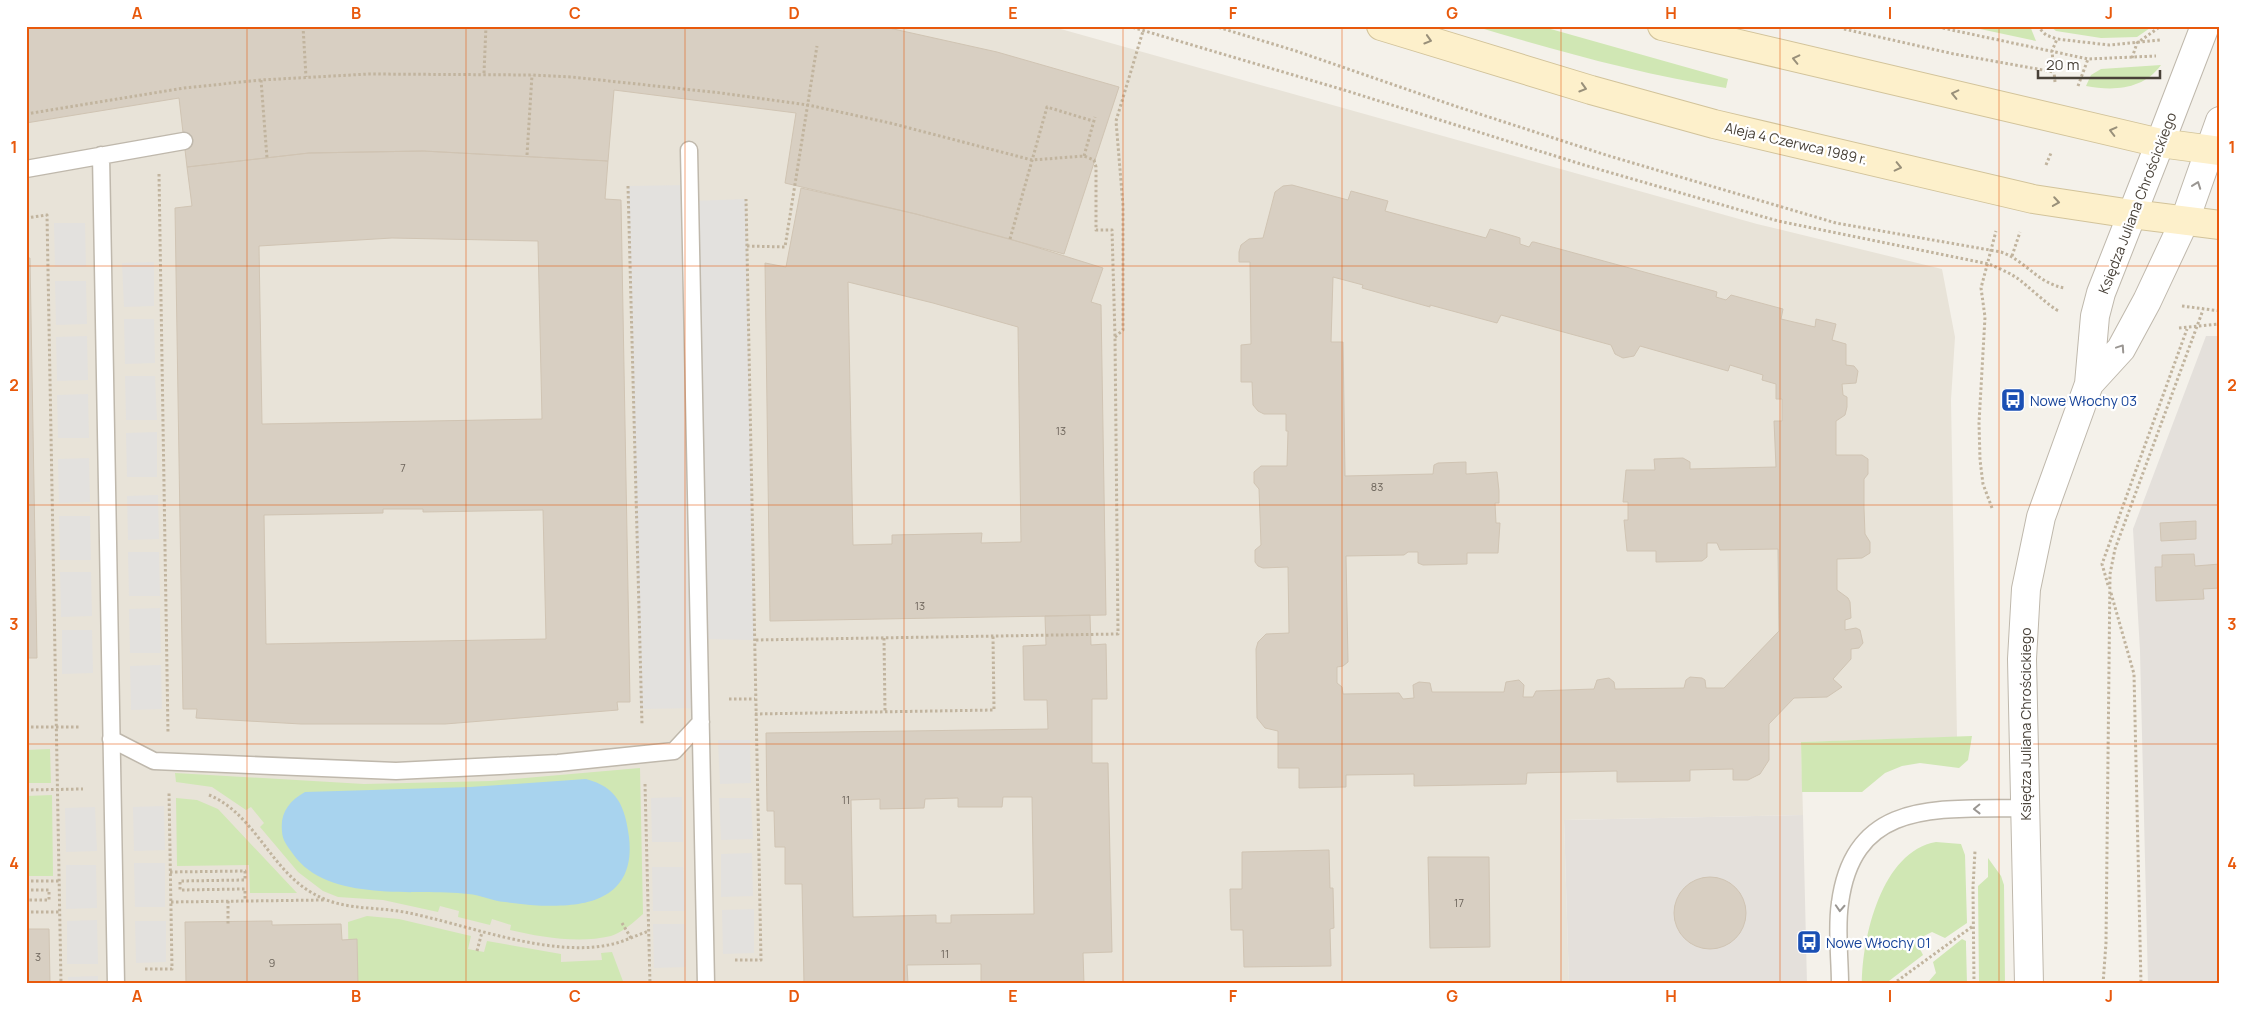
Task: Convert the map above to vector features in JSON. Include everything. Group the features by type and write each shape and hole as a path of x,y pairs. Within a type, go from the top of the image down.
{"main road":[{"name":"Aleja 4 Czerwca 1989 r.","path":"1381,26 1591,90 1714,124 2033,199 2220,225"},
{"path":"1662,26 2160,143 2215,150"}],"street":[{"name":"Księdza Juliana Chrościckiego","path":"2029,984 2022,658 2026,589 2041,517 2088,384 2095,316 2101,293 2205,26"},
{"name":"Księdza Juliana Chrościckiego","path":"2088,384 2121,350 2147,301 2215,150 2220,121"}],"lane":[{"path":"26,168 184,141"},
{"path":"690,150 706,984"},
{"path":"100,154 116,984"},
{"path":"111,739 154,761 396,771 558,763 674,751 701,722"},
{"path":"1840,984 1839,905 1843,884 1852,861 1870,835 1894,819 1934,810 2026,808"}],"path":[{"path":"303,26 306,77"},
{"path":"484,73 486,26"},
{"path":"1128,26 1344,90 1584,165 1778,221 1989,264 2015,276 2042,297 2053,309 2060,311"},
{"path":"1214,26 1296,51 1455,106 1606,155 1836,222 1992,249 2012,256 2044,282 2058,287"},
{"path":"1933,26 2088,59 2165,56"},
{"path":"2037,26 2046,34 2056,39 2109,45 2137,44 2168,38"},
{"path":"2132,58 2137,44 2161,26"},
{"path":"1839,28 1954,54 2054,72"},
{"path":"1115,337 1123,330 1123,206 1116,121 1143,31"},
{"path":"2055,85 2052,51 2056,39"},
{"path":"747,246 785,247 817,46"},
{"path":"2077,89 2088,59"},
{"path":"26,114 184,88 261,80 369,74 484,73 532,75 572,77 721,93 808,105 890,123 1032,160 1084,156 1094,160 1096,167 1096,230 1112,230 1118,634 754,640"},
{"path":"527,155 532,75"},
{"path":"261,80 267,158"},
{"path":"1010,238 1047,107 1093,121"},
{"path":"1084,156 1095,116"},
{"path":"159,146 169,762"},
{"path":"628,186 640,709 645,754 650,984"},
{"path":"732,960 761,960 746,199"},
{"path":"26,218 47,215 61,984"},
{"path":"1992,508 1983,484 1980,423 1985,317 1981,288 1989,264 1996,231"},
{"path":"2012,256 2018,238"},
{"path":"2186,307 2220,310"},
{"path":"2103,984 2110,713 2110,589 2115,549 2203,310"},
{"path":"2179,328 2187,329 2220,324"},
{"path":"2141,984 2134,674 2102,564 2187,329"},
{"path":"755,714 994,710 993,636"},
{"path":"884,638 886,712"},
{"path":"26,727 89,727 111,739"},
{"path":"145,969 172,969 169,788 176,788"},
{"path":"26,790 58,789"},
{"path":"206,794 233,810 293,878 307,890 336,905 404,912 482,932 538,943 574,946 612,944 649,931"},
{"path":"1974,984 1975,851"},
{"path":"170,872 245,871 244,880 180,881 180,890 245,889 246,901"},
{"path":"26,882 60,881"},
{"path":"26,890 49,890 49,900 26,900"},
{"path":"171,902 324,900"},
{"path":"228,901 228,926"},
{"path":"26,912 60,912"},
{"path":"622,923 630,938"},
{"path":"1893,984 1973,926"},
{"path":"477,951 482,932"}],"shaded area":[{"path":"26,26 1050,26 1757,224 1942,269 1955,337 1951,400 1957,737 1801,742 1803,815 1564,820 1569,984 26,984"},
{"path":"690,185 691,201 746,199 754,640 699,639 701,708 640,709 628,186"},
{"path":"54,223 85,223 86,267 55,267"},
{"path":"154,262 154,306 124,307 122,263"},
{"path":"55,281 86,281 87,324 56,325"},
{"path":"124,319 154,319 155,363 125,364"},
{"path":"87,336 88,380 57,381 56,337"},
{"path":"2206,336 2220,336 2220,984 2148,984 2140,651 2133,529"},
{"path":"125,376 155,376 157,420 126,420"},
{"path":"88,394 89,438 58,438 57,395"},
{"path":"157,432 157,477 127,477 126,433"},
{"path":"89,458 90,502 59,503 58,459"},
{"path":"158,495 159,539 128,540 127,496"},
{"path":"59,516 90,516 91,560 60,560"},
{"path":"128,552 159,552 160,596 129,596"},
{"path":"60,572 91,572 92,616 61,617"},
{"path":"160,608 161,653 130,653 129,609"},
{"path":"62,630 92,630 93,673 62,674"},
{"path":"161,665 162,709 131,710 130,666"},
{"path":"718,740 750,740 751,783 720,784"},
{"path":"682,797 683,842 652,842 651,798"},
{"path":"719,798 751,798 753,839 721,840"},
{"path":"164,806 165,850 134,851 133,807"},
{"path":"95,807 97,851 66,852 65,808"},
{"path":"1803,815 1807,984 1569,984 1564,820"},
{"path":"752,853 753,896 721,897 721,854"},
{"path":"134,863 165,863 165,907 135,907"},
{"path":"66,865 96,865 97,908 66,909"},
{"path":"652,867 683,867 685,911 653,911"},
{"path":"754,909 754,953 723,954 722,910"},
{"path":"97,920 98,964 67,964 67,921"},
{"path":"135,921 166,921 166,962 136,963"},
{"path":"653,924 685,924 686,967 654,968"},
{"path":"98,976 98,984 68,984 68,977"}],"green space":[{"path":"1474,26 1540,26 1728,79 1726,88 1662,76 1599,61"},
{"path":"1966,26 2030,26 2036,41"},
{"path":"2050,26 2153,26 2137,37 2101,38 2056,31"},
{"path":"2161,65 2145,80 2127,87 2096,88 2086,86 2091,75 2101,69"},
{"path":"1972,736 1968,760 1959,768 1920,763 1902,766 1885,773 1862,792 1802,792 1801,742"},
{"path":"50,749 51,783 26,783 26,750"},
{"path":"640,768 643,914 611,936 586,939 547,937 510,930 511,925 492,919 490,925 458,917 459,911 440,906 438,912 383,900 338,897 323,891 298,872 260,827 264,823 251,807 246,810 212,787 176,782 175,773 364,784 491,781"},
{"path":"52,795 53,876 26,876 26,796"},
{"path":"176,798 197,800 218,809 297,893 250,893 249,865 177,866"},
{"path":"1936,842 1961,844 1965,855 1967,923 1945,938 1932,932 1924,936 1919,947 1923,955 1885,984 1862,984 1866,943 1871,921 1889,878 1902,861 1917,849"},
{"path":"1988,858 2001,876 2004,885 2005,984 1979,984 1978,886 1988,877"},
{"path":"367,916 399,919 471,936 468,949 484,952 487,941 561,954 561,962 602,960 601,953 612,952 624,984 349,984 348,922"},
{"path":"1962,939 1966,941 1967,984 1923,984 1929,981 1936,973 1933,962"}],"water":[{"path":"586,779 605,787 618,799 625,816 629,837 628,862 621,881 608,894 590,901 570,905 548,906 500,901 468,894 399,892 350,887 328,881 308,870 293,854 282,834 284,813 294,799 305,792 470,787"}],"building":[{"path":"26,26 880,26 997,52 1119,87 1064,254 916,214 785,183 796,113 614,90 608,161 423,151 309,153 187,167 179,98 26,123"},
{"path":"423,151 608,161 605,199 621,200 630,702 617,702 618,710 445,724 301,724 196,718 197,709 183,709 175,208 192,206 187,167 309,153","holes":["392,238 538,241 542,419 262,424 259,246","383,509 423,509 423,512 543,510 546,639 266,644 264,515 383,513"]},
{"path":"1292,185 1348,200 1351,191 1388,201 1385,211 1486,238 1490,229 1520,238 1520,244 1529,247 1534,242 1714,291 1717,292 1716,297 1726,300 1731,295 1783,309 1781,319 1815,327 1816,319 1836,324 1832,340 1846,344 1846,365 1854,366 1858,371 1856,383 1842,384 1843,395 1847,397 1847,407 1845,415 1836,421 1836,455 1862,455 1868,459 1868,474 1864,479 1864,508 1865,534 1870,542 1870,553 1862,558 1837,559 1837,590 1848,598 1850,602 1851,618 1845,620 1845,630 1856,628 1860,630 1863,643 1859,648 1851,649 1851,659 1833,679 1842,687 1827,697 1794,698 1769,724 1769,760 1760,774 1748,780 1733,780 1733,769 1690,770 1690,781 1617,782 1617,771 1527,773 1526,784 1414,786 1414,774 1346,775 1346,787 1299,788 1299,768 1278,768 1278,731 1265,728 1257,718 1256,649 1258,642 1266,634 1289,633 1288,567 1263,568 1255,562 1255,550 1261,545 1259,489 1254,483 1254,472 1261,466 1287,466 1288,431 1286,431 1286,414 1264,414 1258,411 1253,405 1252,382 1241,382 1241,345 1251,344 1250,262 1239,262 1239,252 1241,245 1249,239 1263,238 1275,192 1283,186","holes":["1333,277 1363,285 1362,288 1430,307 1430,305 1497,323 1501,315 1611,345 1615,354 1623,358 1634,356 1640,346 1728,371 1730,365 1763,375 1762,380 1776,384 1776,399 1782,399 1782,421 1774,421 1776,467 1690,469 1690,462 1683,458 1654,459 1655,470 1626,470 1623,502 1628,502 1628,520 1624,520 1627,551 1656,551 1656,562 1702,561 1707,557 1707,543 1717,543 1720,550 1778,549 1779,631 1724,688 1706,688 1705,680 1690,677 1686,680 1684,688 1615,689 1614,682 1609,678 1597,680 1594,689 1536,691 1533,697 1523,697 1524,685 1519,680 1506,682 1504,692 1432,692 1430,683 1419,682 1413,685 1414,698 1403,699 1399,693 1343,694 1342,687 1337,683 1337,667 1343,666 1348,662 1346,556 1404,555 1408,552 1418,552 1418,563 1423,565 1467,564 1467,553 1498,553 1500,523 1496,523 1495,503 1499,503 1497,472 1466,474 1466,462 1438,463 1434,465 1433,474 1345,476 1343,342 1331,342"]},
{"path":"801,188 916,214 1010,239 1103,268 1091,302 1101,305 1106,615 770,621 765,263 786,267","holes":["848,282 1018,327 1021,542 981,543 982,533 892,535 892,544 853,545"]},
{"path":"26,258 30,258 37,658 26,658"},
{"path":"2196,521 2196,539 2161,541 2160,523"},
{"path":"2194,554 2195,566 2220,564 2220,588 2203,589 2204,599 2156,601 2155,567 2162,567 2162,555"},
{"path":"1090,615 1091,645 1106,644 1107,699 1092,699 1092,763 1108,763 1112,952 1083,953 1084,984 981,984 981,964 907,965 908,984 804,984 802,884 785,884 785,847 775,847 774,811 767,811 766,733 1048,729 1047,700 1024,700 1023,646 1046,645 1045,616","holes":["1003,797 1032,797 1034,914 951,915 951,923 936,923 936,915 853,917 851,800 880,799 880,809 924,808 925,799 958,798 958,807 1002,807"]},
{"path":"1329,850 1330,888 1333,888 1334,928 1330,929 1331,966 1244,967 1243,930 1231,930 1230,889 1242,889 1242,852"},
{"path":"1428,857 1489,857 1490,947 1430,948"},
{"path":"1710,877 1730,883 1740,893 1746,913 1740,933 1730,943 1710,949 1690,943 1680,933 1674,913 1680,893 1690,883"},
{"path":"272,921 272,925 341,924 342,940 357,939 358,984 186,984 185,922"},
{"path":"26,929 49,929 50,984 26,984"}],"place":[{"name":"Nowe Włochy 03","path":"2013,400"},
{"name":"Nowe Włochy 01","path":"1809,942"}]}
